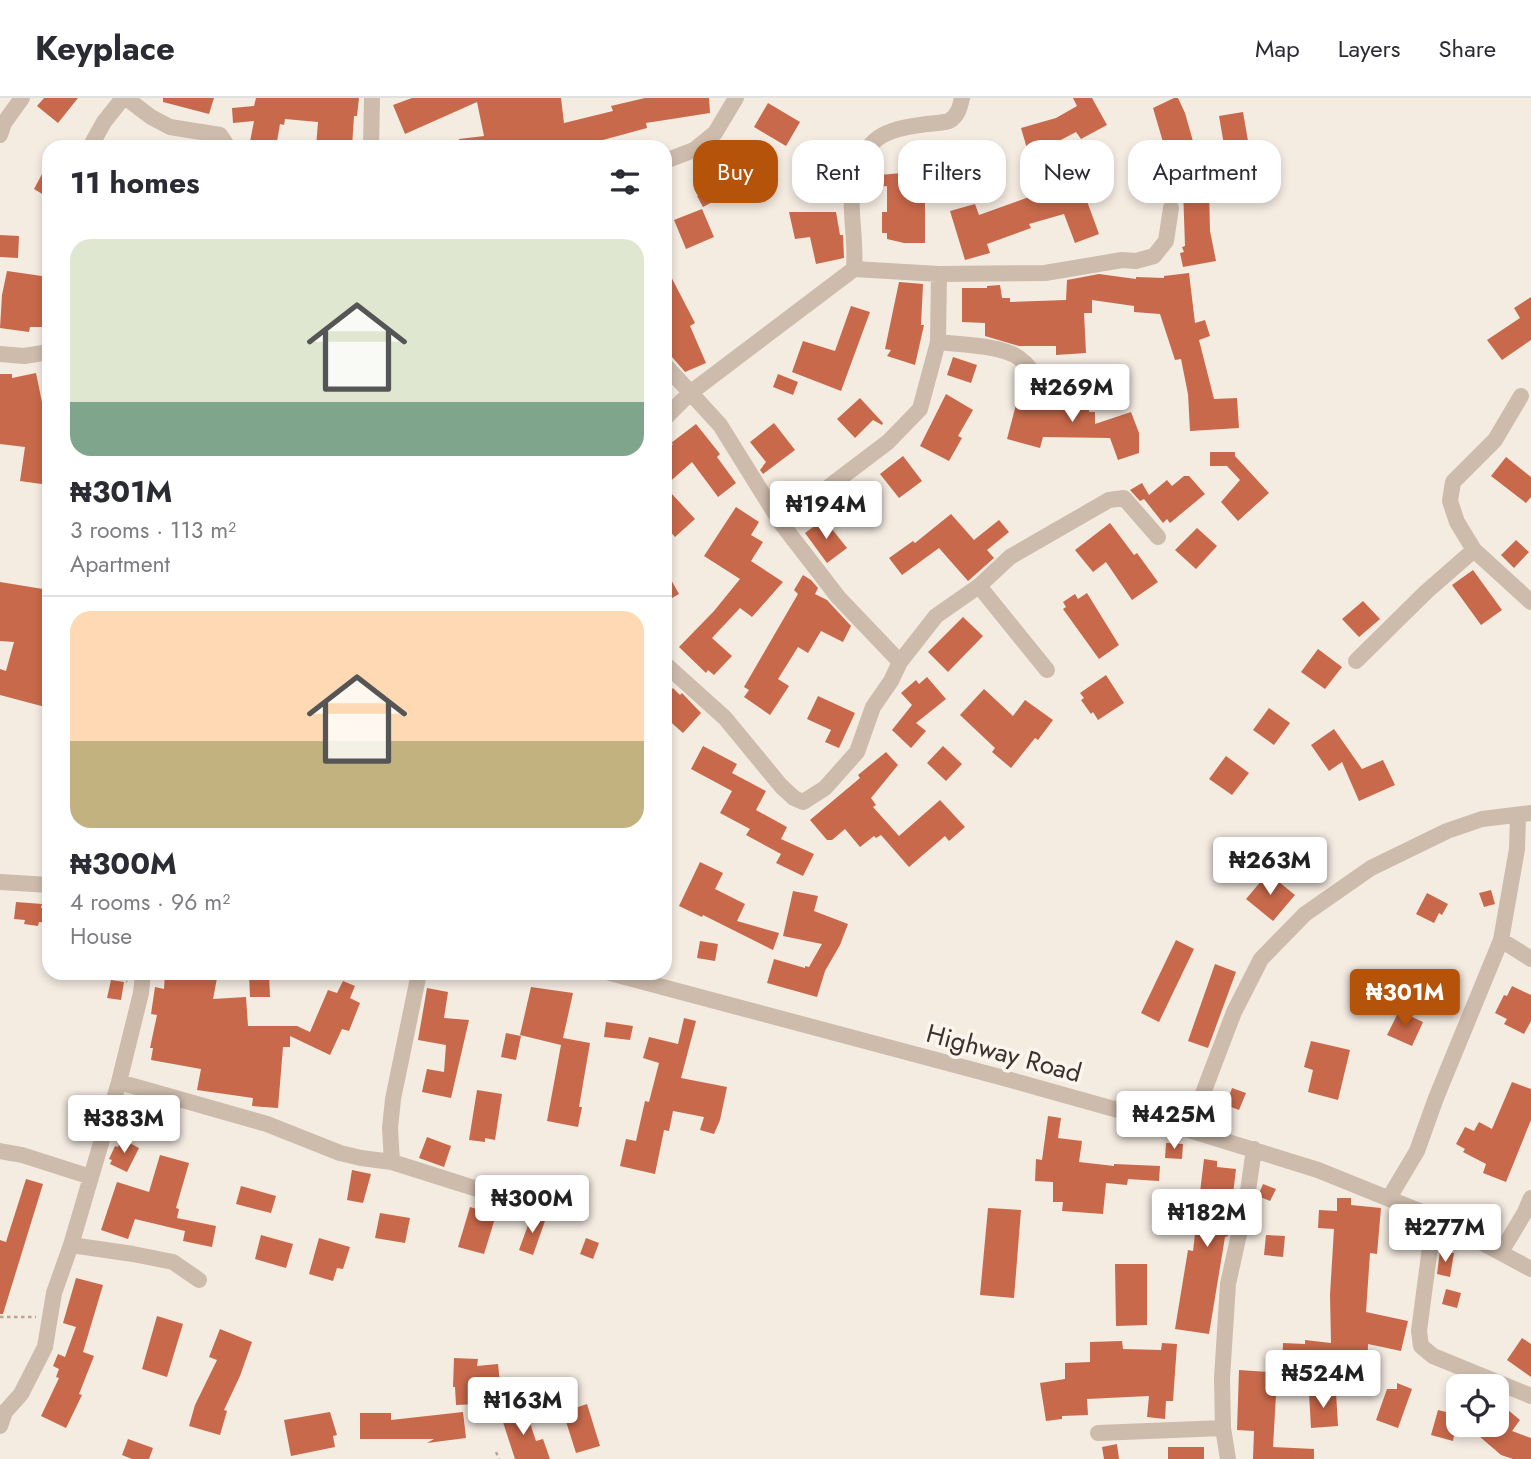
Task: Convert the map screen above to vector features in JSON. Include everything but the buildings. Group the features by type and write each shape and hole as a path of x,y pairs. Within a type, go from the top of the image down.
{"street":[{"path":"0,135 4,123 22,98"},
{"path":"94,140 104,122 125,98 170,127 220,135 223,140"},
{"path":"371,140 372,98"},
{"path":"672,158 694,150 715,133 736,98"},
{"path":"854,269 856,247 851,200 856,173 865,151 878,136 897,128 949,121 960,110 962,98"},
{"path":"672,411 690,393 854,269 939,274 1045,273 1122,260 1136,261 1154,256 1166,240 1171,208"},
{"path":"781,523 888,442 920,409 938,342 939,274"},
{"path":"938,342 994,349 1018,357 1035,373 1043,389"},
{"path":"0,354 24,356 42,353"},
{"path":"672,373 720,425 781,523 838,597 900,662"},
{"path":"1521,396 1495,440 1453,482 1450,500 1457,522 1474,550 1531,602"},
{"path":"672,670 725,718 781,786 794,799 803,802 825,788 857,752 873,707 900,662 936,616 979,586 1010,557 1109,500 1124,498 1157,537"},
{"path":"1356,661 1426,592 1474,550"},
{"path":"979,586 1047,670"},
{"path":"1189,1130 1234,1012 1261,958 1305,914 1371,868 1411,847 1482,819 1524,814 1501,940 1436,1098 1417,1152 1390,1198"},
{"path":"0,882 42,885"},
{"path":"1501,940 1531,959"},
{"path":"0,1426 5,1412 21,1394 46,1347 54,1293 71,1245 119,1082 142,980"},
{"path":"392,1162 390,1128 393,1099 418,980"},
{"name":"Highway Road","path":"636,980 1254,1149 1318,1170 1434,1217 1531,1269"},
{"path":"119,1082 267,1124 340,1153 392,1162 537,1208"},
{"path":"1228,1459 1223,1428 1222,1378 1228,1284 1247,1198 1254,1149"},
{"path":"0,1151 22,1155 91,1177"},
{"path":"1501,1252 1531,1198"},
{"path":"1434,1217 1419,1331 1421,1346 1433,1356 1531,1396"},
{"path":"71,1245 173,1262 200,1280"},
{"path":"1098,1433 1223,1428"}],"path":[{"path":"0,1317 29,1316 50,1320"},
{"path":"496,1452 499,1459"}]}
